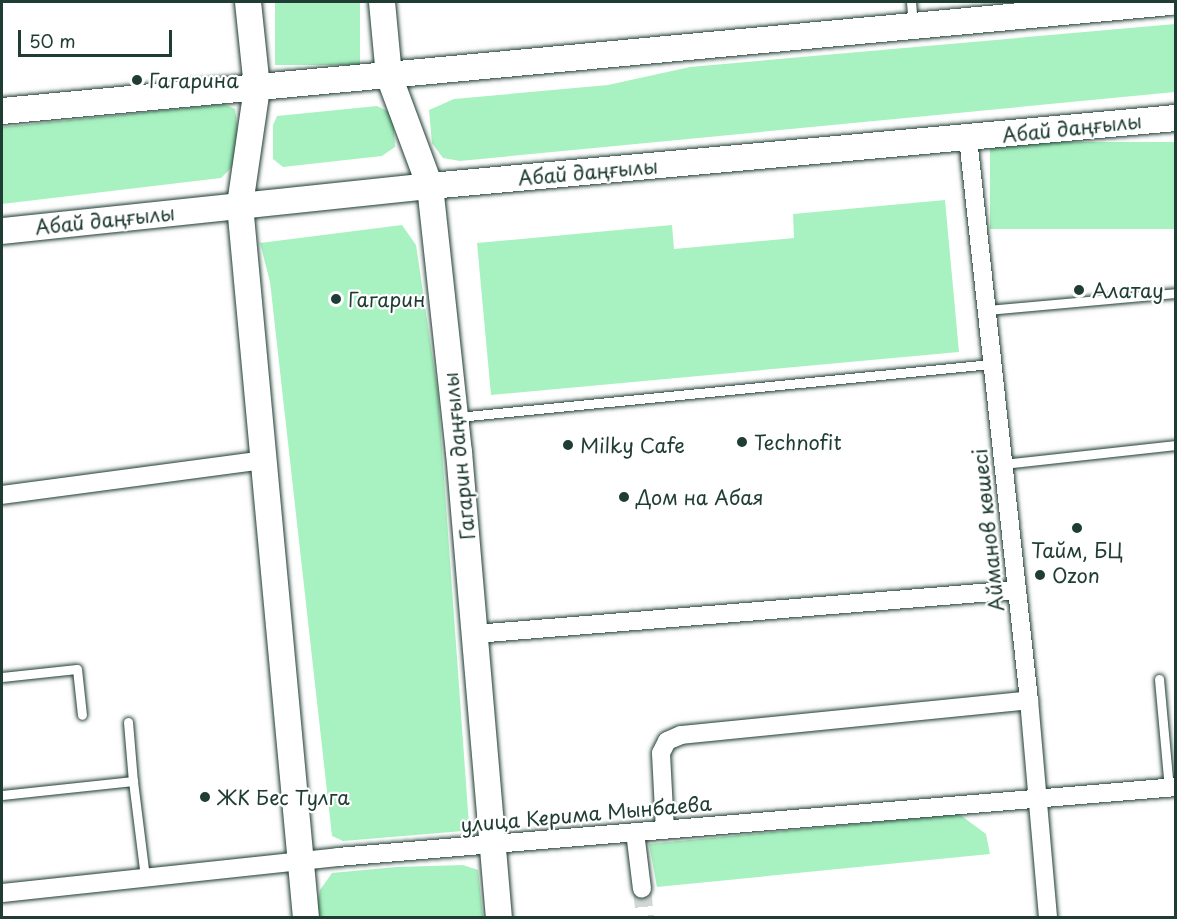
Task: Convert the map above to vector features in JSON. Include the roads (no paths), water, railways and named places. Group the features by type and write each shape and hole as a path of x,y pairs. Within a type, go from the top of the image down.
{"main road":[{"path":"248,2 257,88 240,205 306,918"},
{"name":"Гагарин даңғылы","path":"382,2 389,76 430,186 455,417 499,918"},
{"path":"2,111 389,76 912,14 1170,2"},
{"name":"Абай даңғылы","path":"2,231 430,186 1176,118"}],"street":[{"name":"Айманов көшесі","path":"968,138 1029,700 1048,918"},
{"path":"2,495 264,460"},
{"path":"475,634 1017,590"},
{"path":"665,830 660,753 667,741 681,735 1029,700"},
{"name":"улица Керима Мынбаева","path":"2,893 302,861 1172,788"},
{"path":"635,832 642,889"}],"lane":[{"path":"986,310 1176,293"},
{"path":"455,417 991,364"},
{"path":"1004,464 1176,445"},
{"path":"2,677 77,669 82,716"},
{"path":"1159,680 1172,788"},
{"path":"128,722 145,878"},
{"path":"2,795 133,781"}],"tunnel":[{"path":"642,889 645,918"}],"place":[{"name":"Гагарина","path":"137,80"},
{"name":"Алатау","path":"1079,290"},
{"name":"Гагарин","path":"336,299"},
{"name":"Technofit","path":"742,442"},
{"name":"Milky Cafe","path":"568,445"},
{"name":"Дом на Абая","path":"624,497"},
{"name":"Тайм, БЦ","path":"1077,528"},
{"name":"Ozon","path":"1040,575"},
{"name":"ЖК Бес Тулга","path":"205,797"}]}
